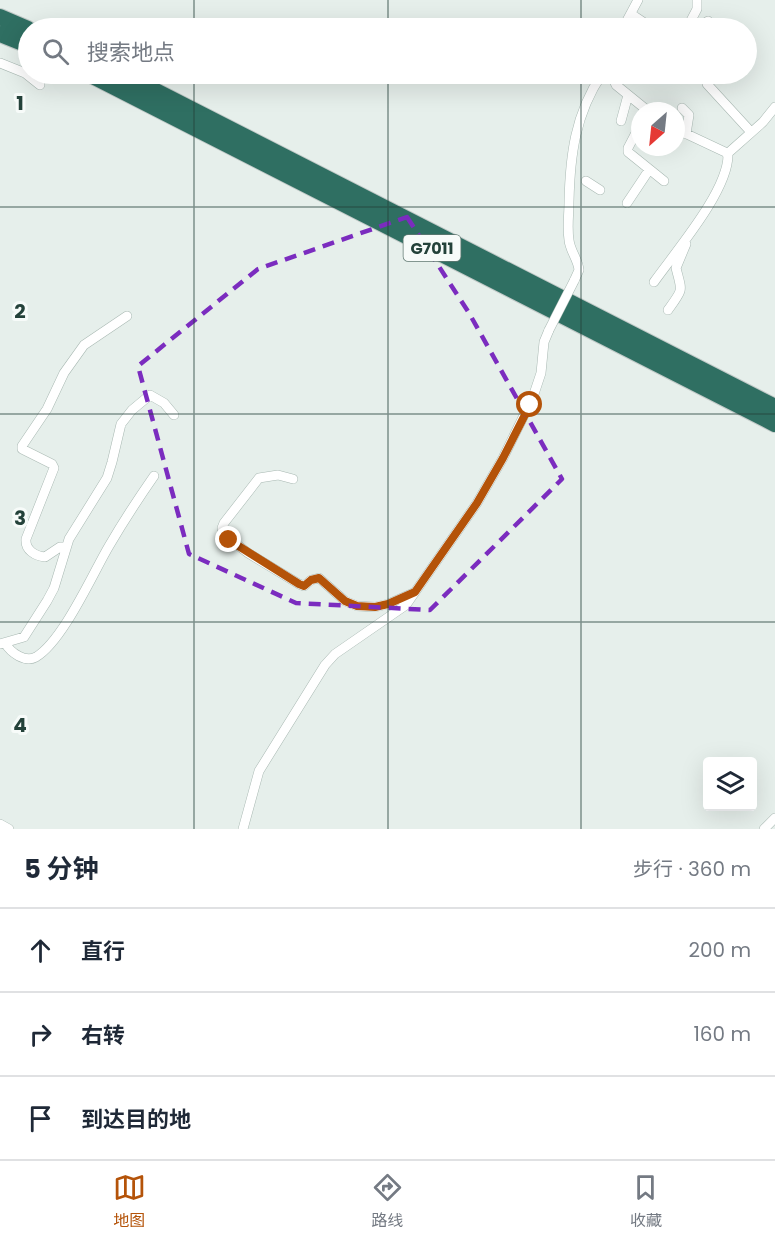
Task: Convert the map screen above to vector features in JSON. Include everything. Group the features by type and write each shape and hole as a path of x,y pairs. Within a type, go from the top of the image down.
{"highway":[{"path":"0,17 18,25"},
{"path":"0,34 18,41"},
{"name":"G7011","path":"109,84 775,424"},
{"name":"G7011","path":"142,84 775,407"}],"street":[{"path":"629,18 639,0"},
{"path":"692,18 698,0"},
{"path":"631,14 637,18"},
{"path":"0,63 18,70"},
{"path":"243,829 258,771 325,665 340,650 406,605 477,503 510,446 537,385 544,342 579,270 568,235 568,182 576,132 596,84"},
{"path":"616,84 637,102"},
{"path":"707,84 752,132"},
{"path":"621,121 628,95"},
{"path":"727,154 775,107"},
{"path":"685,111 689,115 686,134 727,154"},
{"path":"654,282 712,200 728,162 727,154"},
{"path":"633,156 664,181"},
{"path":"627,203 649,170"},
{"path":"586,181 600,190"},
{"path":"668,310 680,293 681,284 676,268 689,233"},
{"path":"66,547 60,547 45,557 31,551 26,545 26,539 54,468 52,464 22,449 22,446 47,410 67,368 84,345 127,316"},
{"path":"3,644 24,637 54,588 66,547 107,478 123,421 150,395 164,403 174,415"},
{"path":"293,479 278,475 259,478 224,523 223,534 248,553 299,584 304,586 311,580 319,578 353,606 375,607 415,592"},
{"path":"3,644 27,658 36,657 45,648 75,607 124,520 154,476"},
{"path":"764,829 775,818"},
{"path":"0,824 9,829"}],"highlighted area":[{"path":"407,217 469,313 562,479 430,610 296,603 189,554 138,366 258,269"}],"route":[{"path":"229,540 299,584 304,586 311,580 319,578 353,606 375,607 396,602 415,592 469,516 503,458 530,405"}]}
